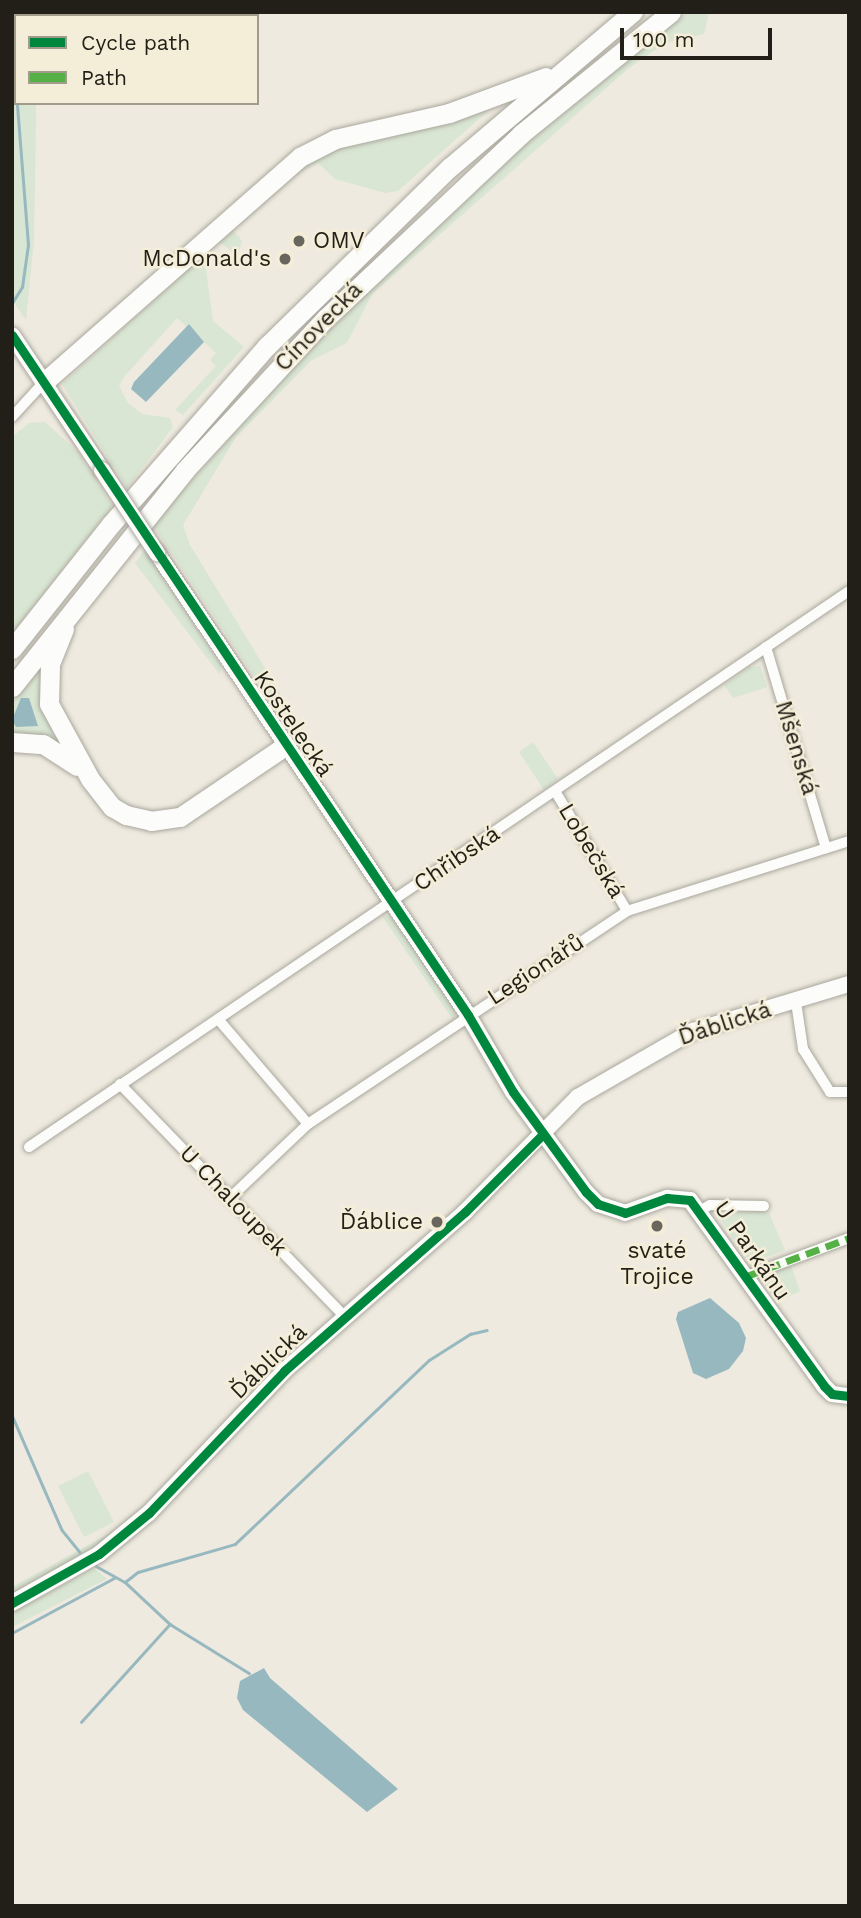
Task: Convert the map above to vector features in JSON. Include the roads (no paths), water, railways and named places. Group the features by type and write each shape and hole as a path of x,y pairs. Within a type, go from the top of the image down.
{"highway":[{"name":"Cínovecká","path":"12,649 111,524 260,355 366,246 559,71 633,12"},
{"name":"Cínovecká","path":"12,687 73,607 198,455 326,318 521,134 671,12"},
{"path":"44,382 300,157 335,139 449,113 559,71"},
{"path":"73,607 50,664 48,691 55,721 90,779 112,807 125,815 165,821 194,810 285,746"},
{"path":"12,742 29,741 56,750 90,779"}],"main road":[{"name":"Kostelecká","path":"12,335 285,746 468,1015 543,1133"},
{"name":"Ďáblická","path":"12,1603 83,1564 122,1536 285,1371 457,1219 578,1097 652,1051 718,1023 796,1002 849,984"},
{"name":"U Parkánu","path":"543,1133 586,1192 611,1210 635,1212 679,1197 701,1210 828,1391 849,1396"}],"street":[{"path":"12,417 44,382"},
{"name":"Chřibská","path":"29,1147 849,591"},
{"name":"Mšenská","path":"766,647 826,849"},
{"name":"Lobečská","path":"555,791 627,911"},
{"name":"Legionářů","path":"230,1198 308,1124 627,911 849,841"},
{"path":"796,1002 803,1049 836,1095 849,1092"},
{"path":"218,1019 308,1124"},
{"name":"U Chaloupek","path":"120,1084 345,1317"},
{"path":"701,1210 710,1205 764,1206"},
{"path":"747,1276 849,1238"}],"water":[{"path":"189,324 204,342 146,402 131,389 134,382"},
{"path":"21,698 29,698 38,726 16,727 12,720"},
{"path":"710,1298 739,1323 746,1338 743,1351 729,1369 706,1379 693,1373 676,1319 678,1312"},
{"path":"264,1668 270,1678 398,1789 367,1812 243,1710 237,1698 240,1681"}],"waterway":[{"path":"12,303 22,287 28,245 17,105"},
{"path":"125,1582 138,1572 235,1544 429,1360 470,1334 487,1330"},
{"path":"12,1415 62,1530 80,1552"},
{"path":"96,1566 125,1582 170,1624 249,1673"},
{"path":"12,1633 114,1578"},
{"path":"81,1722 170,1624"}],"place":[{"name":"OMV","path":"299,241"},
{"name":"McDonald's","path":"285,259"},
{"name":"Ďáblice","path":"437,1222"},
{"name":"svaté Trojice","path":"657,1226"}]}
